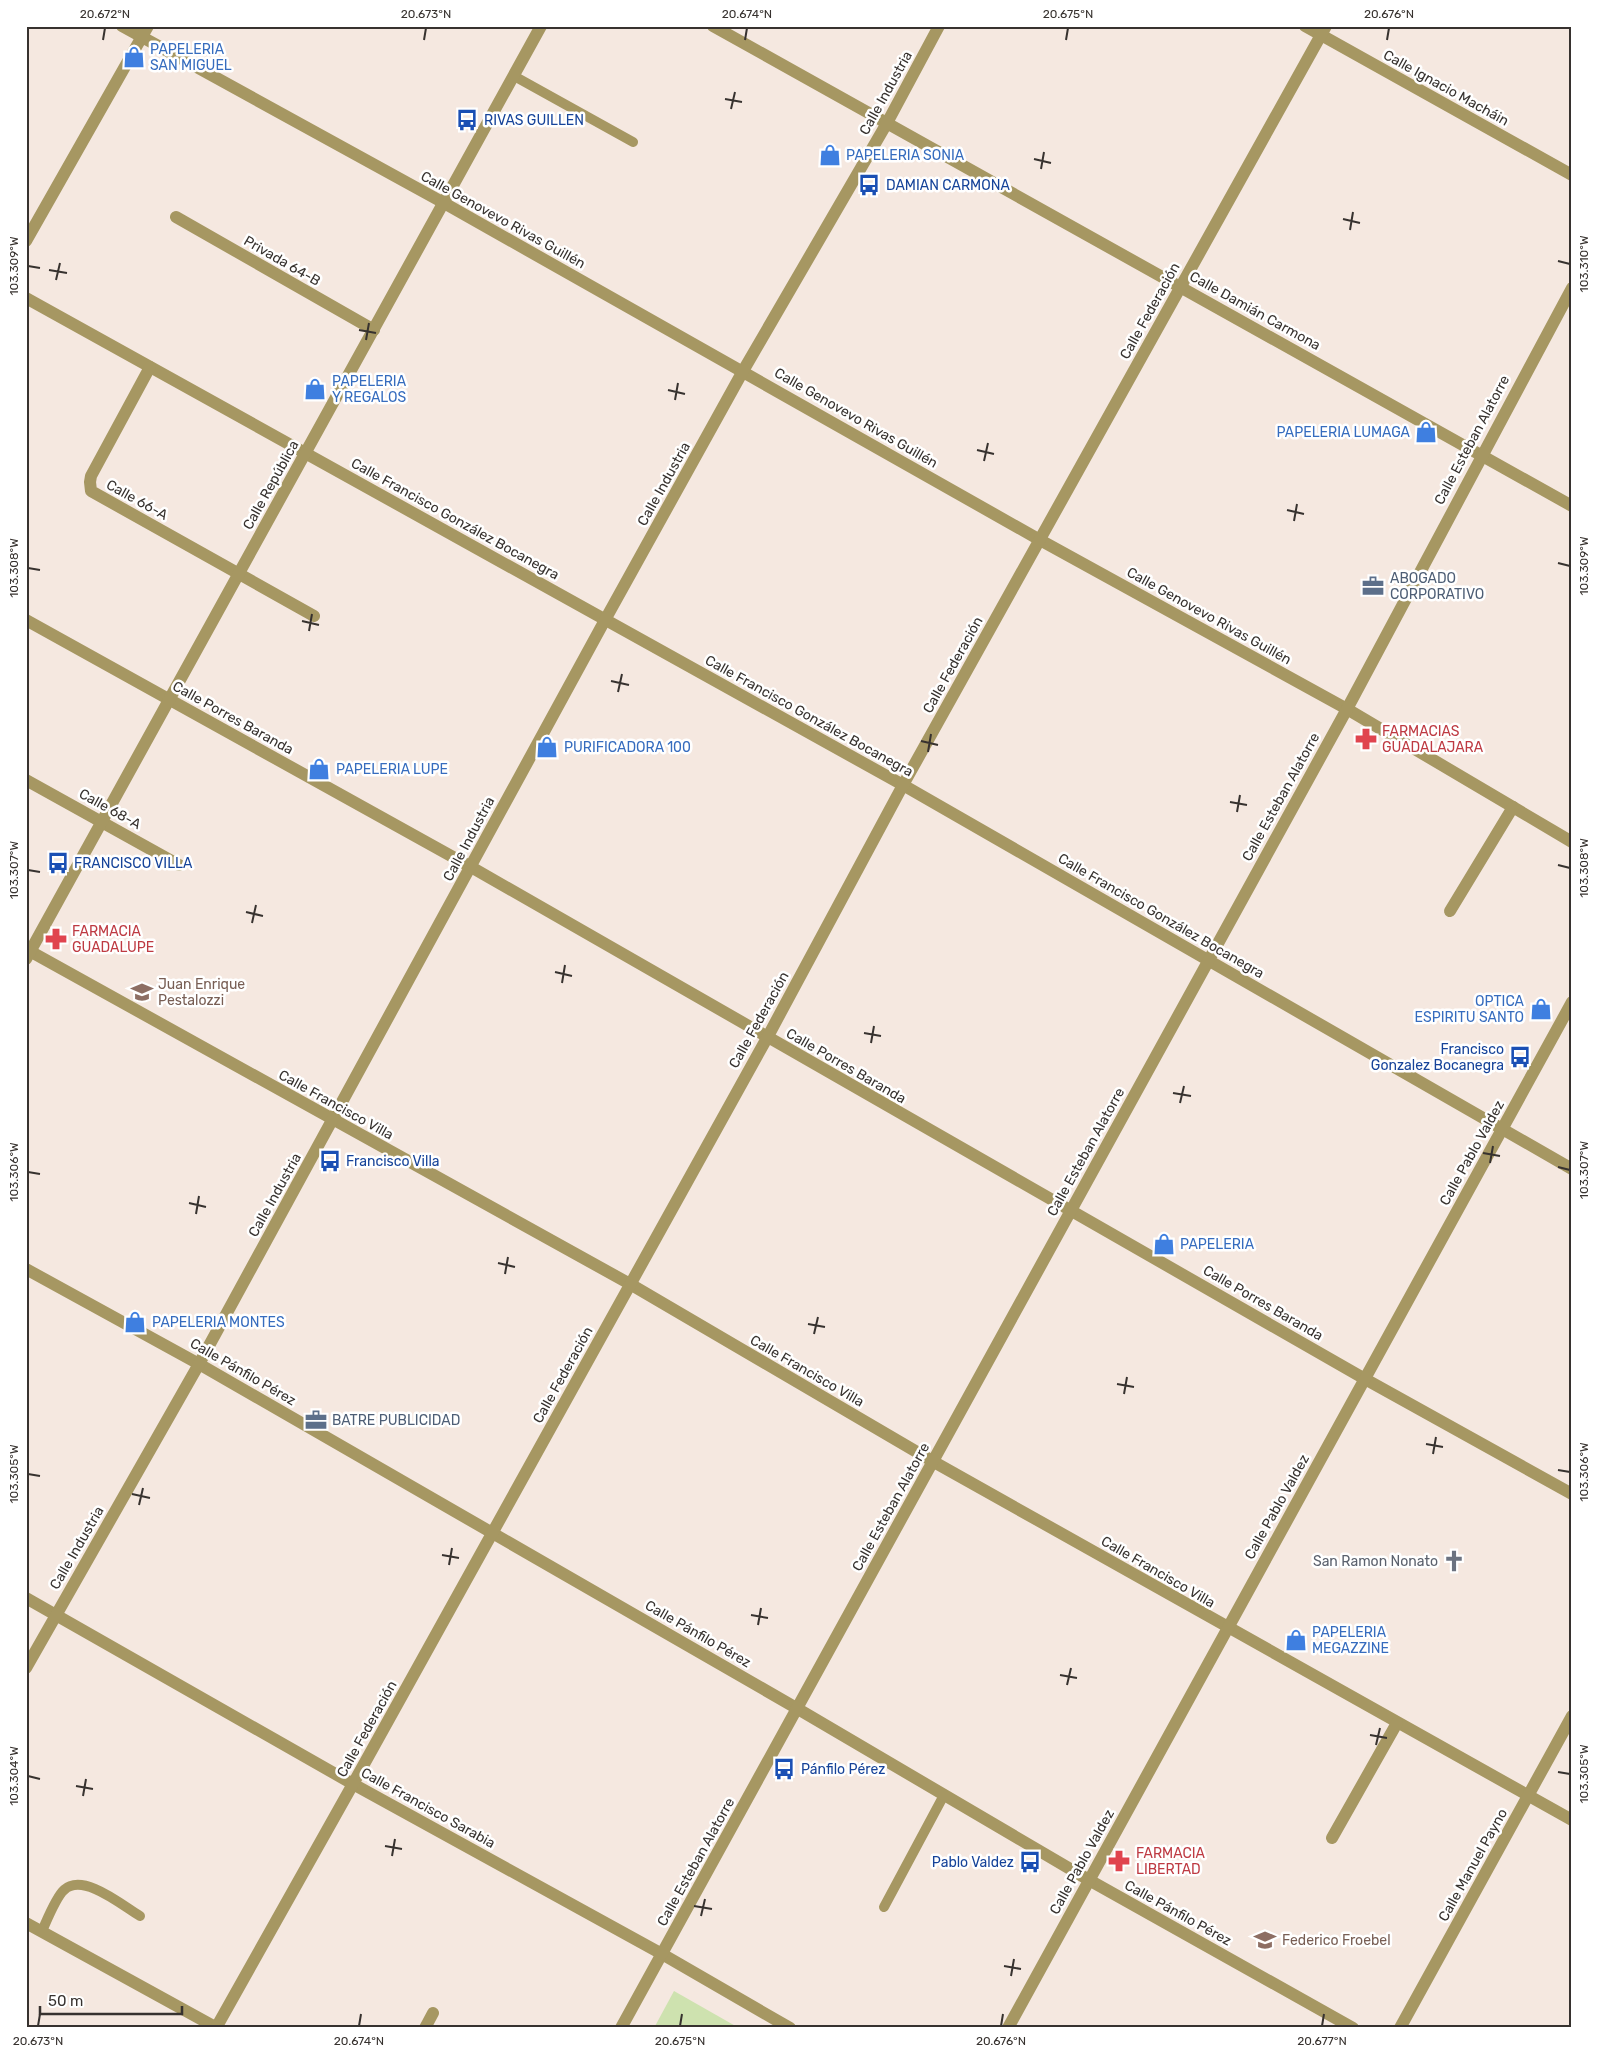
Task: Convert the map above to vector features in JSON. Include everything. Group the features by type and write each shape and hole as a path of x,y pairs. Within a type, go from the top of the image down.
{"street":[{"name":"Calle Genovevo Rivas Guillén","path":"122,26 145,32 444,204 744,371 1040,540 1347,709 1572,842"},
{"name":"Calle República","path":"28,953 541,26"},
{"name":"Calle Damián Carmona","path":"713,26 1572,506"},
{"name":"Calle Industria","path":"26,1668 199,1364 605,620 744,371 887,124 939,26"},
{"name":"Calle Ignacio Macháin","path":"1305,26 1323,31 1572,175"},
{"name":"Calle Federación","path":"216,2028 767,1038 903,786 1323,31"},
{"path":"26,241 145,32"},
{"name":"Privada 64-B","path":"176,218 374,330"},
{"name":"Calle Esteban Alatorre","path":"621,2028 1347,709 1481,455 1572,288"},
{"name":"Calle Francisco González Bocanegra","path":"26,298 903,786 1572,1169"},
{"name":"Calle 66-A","path":"150,367 91,476 89,488 97,495 239,574"},
{"path":"239,574 314,616"},
{"name":"Calle Porres Baranda","path":"26,620 471,867 1365,1379 1572,1494"},
{"name":"Calle 68-A","path":"26,780 179,865"},
{"path":"1450,911 1513,807"},
{"name":"Calle Francisco Villa","path":"28,953 630,1284 934,1462 1572,1820"},
{"name":"Calle Pablo Valdez","path":"1008,2028 1572,1002"},
{"name":"Calle Pánfilo Pérez","path":"26,1270 199,1364 798,1709 1089,1880 1353,2028"},
{"name":"Calle Francisco Sarabia","path":"26,1598 353,1784 662,1954 790,2028"},
{"name":"Calle Manuel Payno","path":"1400,2028 1572,1716"},
{"path":"1332,1838 1398,1723"},
{"path":"26,1922 216,2028"},
{"path":"425,2028 433,2014"}],"lane":[{"path":"514,76 633,142"},
{"path":"884,1907 944,1795"},
{"path":"42,1931 63,1891 71,1885 91,1886 140,1916"}],"green space":[{"path":"674,1991 739,2028 654,2028"}],"place":[{"name":"PAPELERIA SAN MIGUEL","path":"134,57"},
{"name":"RIVAS GUILLEN","path":"467,120"},
{"name":"PAPELERIA SONIA","path":"830,155"},
{"name":"DAMIAN CARMONA","path":"869,185"},
{"name":"PAPELERIA Y REGALOS","path":"315,389"},
{"name":"PAPELERIA LUMAGA","path":"1426,432"},
{"name":"ABOGADO CORPORATIVO","path":"1373,586"},
{"name":"FARMACIAS GUADALAJARA","path":"1366,739"},
{"name":"PURIFICADORA 100","path":"547,747"},
{"name":"PAPELERIA LUPE","path":"319,769"},
{"name":"FRANCISCO VILLA","path":"58,863"},
{"name":"FARMACIA GUADALUPE","path":"56,939"},
{"name":"Juan Enrique Pestalozzi","path":"142,992"},
{"name":"OPTICA ESPIRITU SANTO","path":"1541,1009"},
{"name":"Francisco Gonzalez Bocanegra","path":"1520,1057"},
{"name":"Francisco Villa","path":"330,1161"},
{"name":"PAPELERIA","path":"1164,1244"},
{"name":"PAPELERIA MONTES","path":"135,1322"},
{"name":"BATRE PUBLICIDAD","path":"316,1420"},
{"name":"San Ramon Nonato","path":"1454,1561"},
{"name":"PAPELERIA MEGAZZINE","path":"1296,1640"},
{"name":"Pánfilo Pérez","path":"784,1769"},
{"name":"FARMACIA LIBERTAD","path":"1119,1861"},
{"name":"Pablo Valdez","path":"1030,1862"},
{"name":"Federico Froebel","path":"1265,1940"}]}
